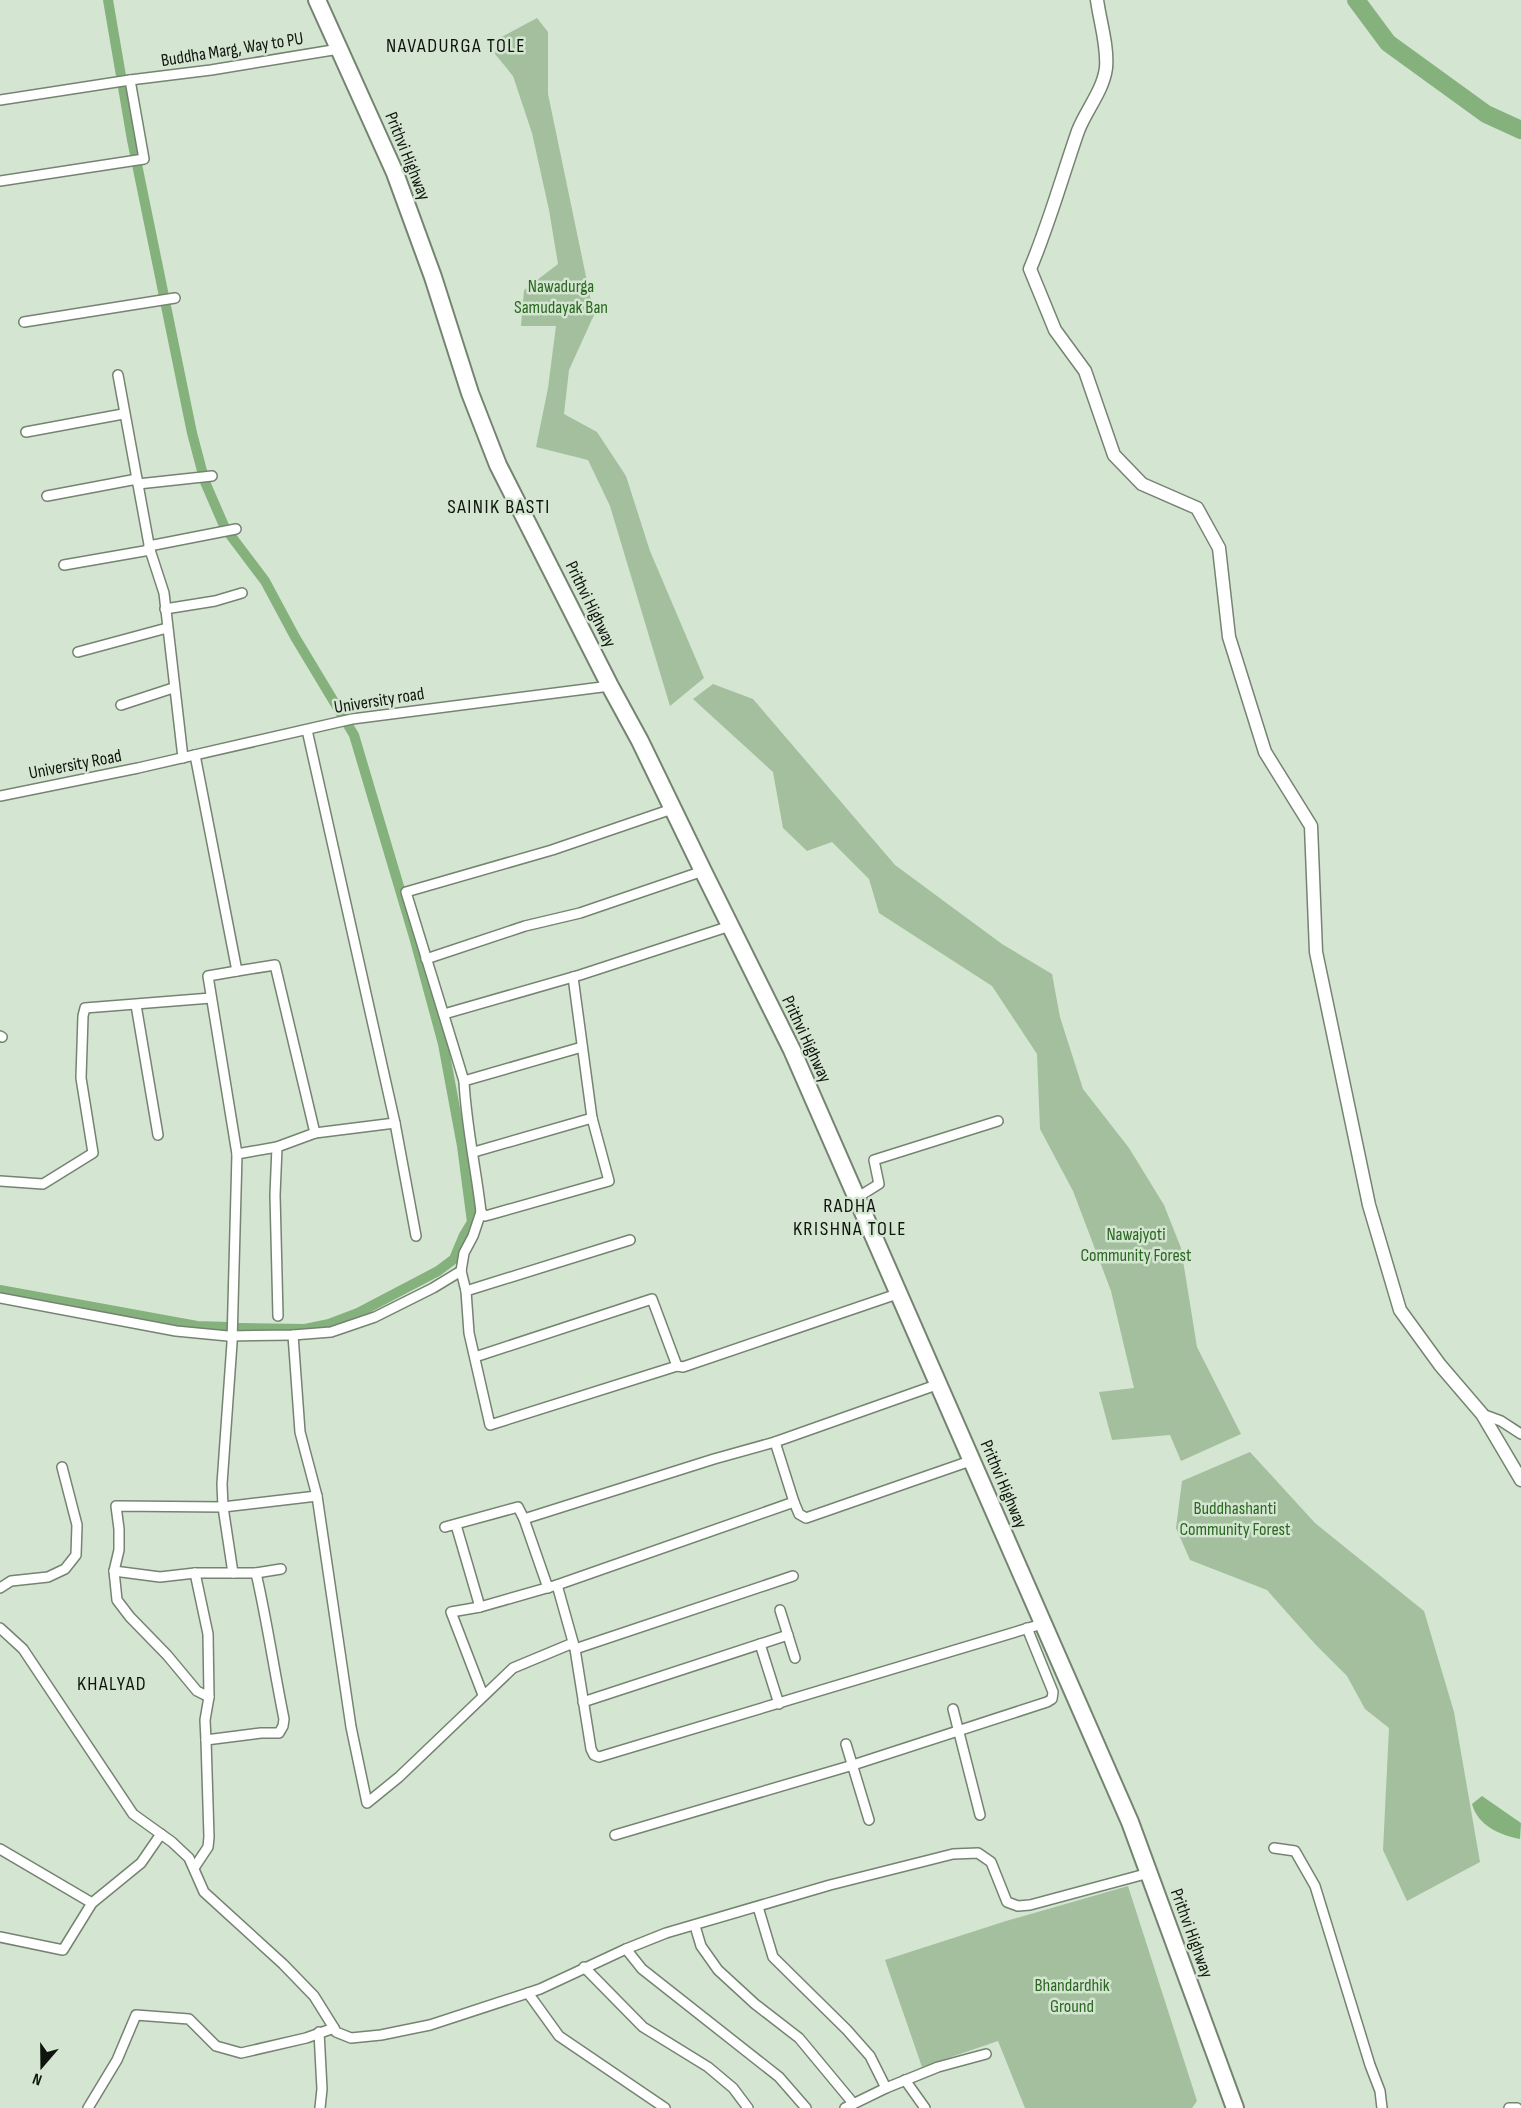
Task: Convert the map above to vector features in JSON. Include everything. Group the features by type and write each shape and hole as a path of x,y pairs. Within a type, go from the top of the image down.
{"highway":[{"name":"Prithvi Highway","path":"317,0 395,173 433,277 470,393 498,465 640,741 792,1050 858,1197 973,1460 1034,1626 1130,1822 1235,2108"}],"street":[{"path":"1097,0 1106,69 1098,91 1079,128 1050,218 1030,269 1055,330 1085,371 1114,455 1142,484 1197,508 1219,548 1229,637 1265,752 1311,826 1316,952 1369,1205 1400,1310 1440,1365 1482,1414 1521,1480"},
{"name":"Buddha Marg, Way to PU","path":"0,100 339,49"},
{"path":"0,181 144,159 130,80"},
{"path":"24,322 175,298"},
{"path":"118,375 123,414 150,548 164,593 166,628 183,758"},
{"path":"26,432 123,414"},
{"path":"47,496 137,482 212,476"},
{"path":"64,565 236,529"},
{"path":"165,609 215,601 242,593"},
{"path":"78,652 166,628"},
{"name":"University road","path":"156,764 352,719 610,686"},
{"path":"121,705 173,688"},
{"path":"307,729 395,1123 416,1236"},
{"path":"195,755 237,971"},
{"name":"University Road","path":"1,796 156,764"},
{"path":"0,785 1,796"},
{"path":"672,809 552,850 406,892 464,1081 466,1112 474,1152 473,1162 481,1212 474,1236 464,1253 461,1271 466,1291 469,1334 490,1425 676,1366 683,1367 900,1293"},
{"path":"426,959 525,926 580,913 703,871"},
{"path":"444,1014 573,977 730,926"},
{"path":"234,1574 223,1507 222,1484 232,1336 237,1154 208,976 275,965 315,1133"},
{"path":"481,1212 485,1216 609,1181 592,1118 573,977"},
{"path":"0,1181 43,1184 93,1153 81,1078 85,1008 211,998"},
{"path":"136,1005 158,1135"},
{"path":"464,1081 582,1047"},
{"path":"474,1152 592,1118"},
{"path":"858,1197 879,1184 874,1160 998,1121"},
{"path":"237,1154 277,1147 315,1133 395,1123"},
{"path":"277,1147 275,1195 278,1316"},
{"path":"466,1291 630,1240"},
{"path":"0,1298 176,1330 232,1336 293,1335 331,1332 375,1317 434,1288 461,1271"},
{"path":"475,1357 652,1299 676,1366"},
{"path":"293,1335 300,1432 317,1496 351,1727 367,1803 519,1664 793,1576"},
{"path":"524,1519 714,1459 776,1442 939,1384"},
{"path":"1482,1414 1501,1421 1521,1434"},
{"path":"776,1442 794,1502 799,1514 806,1518 973,1460"},
{"path":"0,1588 11,1581 48,1578 64,1569 76,1555 76,1525 62,1467"},
{"path":"209,1697 197,1691 117,1600 114,1570 119,1529 116,1506 223,1507 317,1496"},
{"path":"483,1695 451,1612 480,1607 553,1586 794,1502"},
{"path":"445,1527 518,1507 553,1586 574,1646 591,1749 594,1755 603,1757 1034,1626 1053,1692 1052,1699 853,1765 615,1834"},
{"path":"456,1525 480,1607"},
{"path":"114,1570 160,1576 195,1573 256,1573 281,1569"},
{"path":"194,1868 208,1847 209,1837 205,1720 209,1697 208,1634 195,1573"},
{"path":"206,1740 279,1733 283,1726 284,1719 272,1664 266,1617 256,1573"},
{"path":"780,1610 795,1658"},
{"path":"0,1628 23,1650 133,1814 172,1842 189,1858 204,1892 283,1964 314,1996 336,2032 351,2038 381,2035 430,2025 528,1993 666,1933 830,1885 953,1854 978,1853 991,1862 1007,1902 1018,1906 1030,1905 1149,1873"},
{"path":"583,1702 788,1635"},
{"path":"760,1644 779,1704"},
{"path":"953,1709 980,1815"},
{"path":"846,1744 869,1820"},
{"path":"0,1937 63,1950 92,1904 141,1863 162,1835"},
{"path":"1274,1848 1295,1851 1315,1886 1380,2091 1382,2108"},
{"path":"0,1849 92,1904"},
{"path":"758,1907 773,1957 870,2056 886,2088"},
{"path":"695,1926 701,1946 718,1970 755,2004 799,2038 856,2105 886,2088 938,2067 986,2054"},
{"path":"626,1949 642,1970 779,2076 806,2108"},
{"path":"584,1967 643,2027 708,2067 733,2088 748,2108"},
{"path":"528,1993 559,2036 665,2108"},
{"path":"88,2108 117,2060 136,2015 189,2019 216,2046 241,2053 306,2038 334,2028"},
{"path":"319,2032 322,2089 320,2108"},
{"path":"905,2080 925,2108"},
{"path":"1509,2108 1517,2108"}],"green space":[{"name":"Nawadurga Samudayak Ban","path":"537,18 548,32 548,94 594,315 569,370 564,414 597,432 626,476 650,551 704,678 670,706 610,506 588,460 536,447 548,388 556,326 521,326 524,290 558,264 532,133 513,76 495,54 498,39"},
{"name":"Nawajyoti Community Forest","path":"713,684 753,699 895,865 1002,944 1052,974 1060,1017 1083,1089 1129,1148 1164,1205 1181,1248 1197,1347 1241,1434 1181,1461 1170,1435 1112,1440 1099,1392 1134,1388 1111,1291 1073,1191 1040,1129 1037,1054 992,986 879,913 869,879 832,842 807,851 783,828 773,772 693,699"},
{"name":"Buddhashanti Community Forest","path":"1250,1452 1315,1523 1424,1611 1454,1712 1480,1862 1407,1901 1383,1850 1389,1728 1365,1709 1347,1676 1267,1590 1190,1560 1176,1528 1182,1481"},
{"name":"Bhandardhik Ground","path":"1128,1886 1197,2101 1192,2108 1025,2108 998,2041 922,2067 885,1960 1006,1921"}],"shaded area":[{"path":"1482,1796 1521,1823 1520,1839 1498,1832 1479,1818 1472,1804"}],"waterway":[{"path":"108,0 132,140 192,433 205,482 225,528 265,581 295,637 354,735 443,1044 462,1146 472,1222 454,1259 438,1271 358,1313 329,1324 305,1329 239,1328"},
{"path":"1356,0 1388,43 1486,114 1521,130"},
{"path":"0,1290 197,1326 229,1327"}],"district":[{"name":"NAVADURGA TOLE","path":"456,45"},
{"name":"SAINIK BASTI","path":"499,506"},
{"name":"RADHA KRISHNA TOLE","path":"850,1216"},
{"name":"KHALYAD","path":"112,1683"}]}
